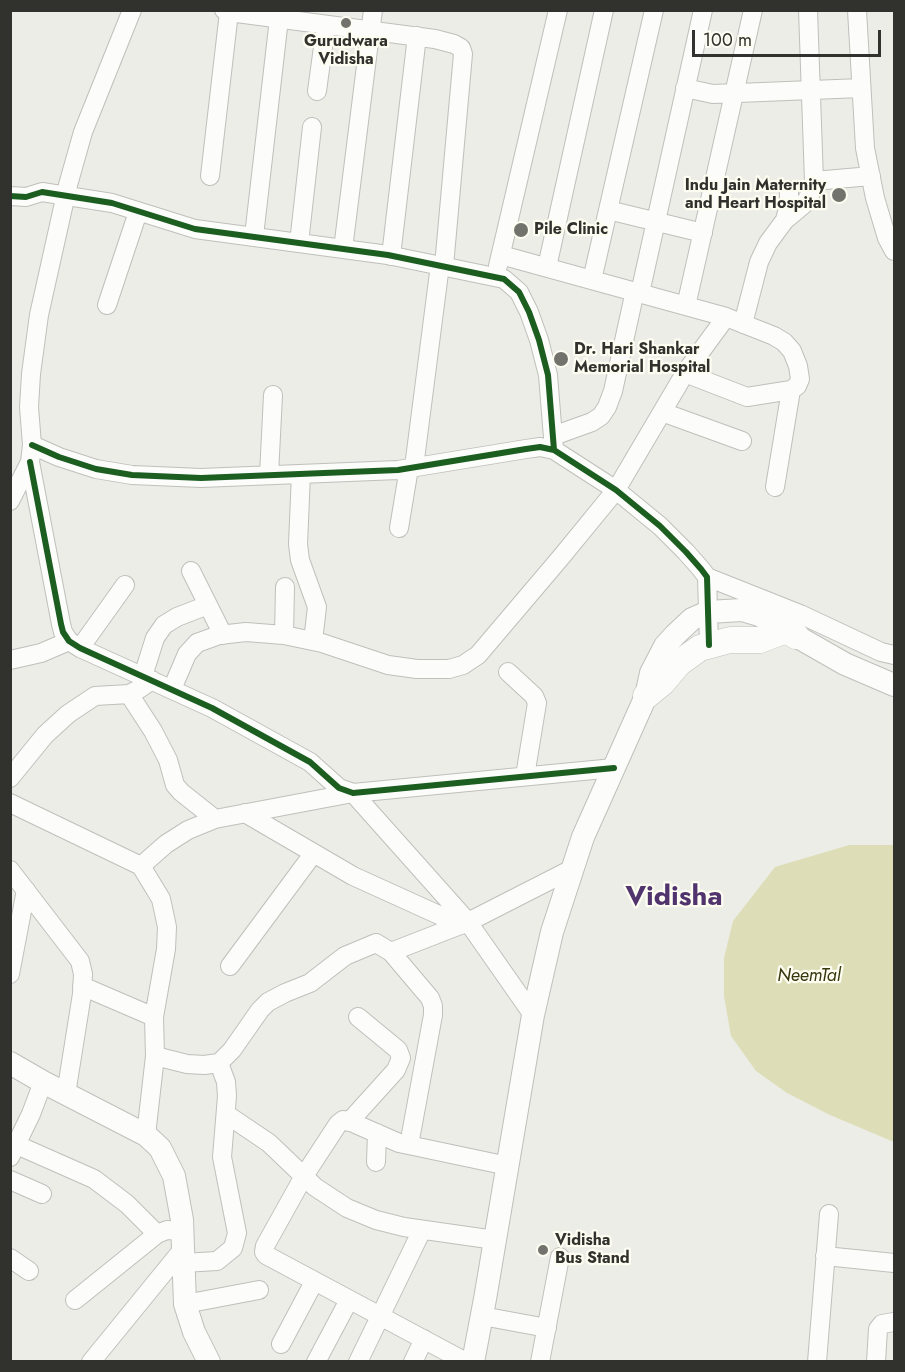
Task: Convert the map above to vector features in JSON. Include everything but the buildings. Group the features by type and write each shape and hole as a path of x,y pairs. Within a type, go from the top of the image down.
{"highway":[{"path":"646,696 662,683 690,653 709,645 741,640 760,640 791,633"}],"main road":[{"path":"473,1362 533,1016 552,932 583,837 646,696 651,673 665,646 692,619 741,600 759,615 845,664 894,685"},
{"path":"10,1062 43,1082 146,1135 160,1148 174,1176 183,1248 185,1304 194,1332 209,1362"}],"street":[{"path":"343,249 373,10"},
{"path":"496,277 558,10"},
{"path":"547,267 604,10"},
{"path":"592,280 654,10"},
{"path":"31,454 59,457 96,469 132,475 201,478 368,472 412,468 540,447 554,443 592,422 601,416 608,406 613,391 656,222 702,10"},
{"path":"686,306 753,10"},
{"path":"172,689 187,654 197,643 223,634 246,632 313,641 388,665 417,669 448,669 463,665 478,655 616,490 685,373 735,321 768,243 785,220 803,205 810,195 814,181 807,10"},
{"path":"857,10 865,148 887,238 894,251"},
{"path":"130,11 83,132 65,197 39,315 28,391 31,454 63,633 75,644 212,708 310,762 339,788 353,793 464,923 533,1016"},
{"path":"210,176 227,11 279,15 326,25 417,36 454,44 461,48 463,54 442,265 412,468 399,528"},
{"path":"254,236 279,15"},
{"path":"317,91 326,25"},
{"path":"391,256 417,36"},
{"path":"685,88 703,93 861,88"},
{"path":"299,243 312,127"},
{"path":"814,181 871,176"},
{"path":"785,220 789,204 789,190"},
{"path":"10,196 26,197 42,192 112,203 195,229 391,256 504,279 519,292 529,312 548,375 554,443 660,526 707,577 741,600 800,614 881,652 894,655"},
{"path":"608,210 703,233"},
{"path":"107,306 138,212"},
{"path":"501,255 735,321 784,342 792,351 800,379 797,386 790,390 768,396 747,397 685,373"},
{"path":"775,487 790,390"},
{"path":"269,475 273,395"},
{"path":"662,412 742,441"},
{"path":"10,501 16,479 31,454"},
{"path":"301,474 298,544 300,560 317,607 313,641"},
{"path":"191,571 223,634"},
{"path":"707,577 709,645"},
{"path":"10,660 75,644 125,585"},
{"path":"284,636 285,587"},
{"path":"741,600 741,640"},
{"path":"10,778 45,735 68,714 95,696 129,694 139,689 147,678 155,638 164,625 177,617 208,605"},
{"path":"508,672 534,696 537,703 525,776"},
{"path":"129,694 162,748 175,785 180,792 215,819"},
{"path":"141,866 166,844 189,830 215,819 353,793 614,768"},
{"path":"10,803 141,866 161,899 167,927 166,949 154,1017 155,1056 146,1135"},
{"path":"245,813 353,876 464,923"},
{"path":"230,966 314,854"},
{"path":"391,952 464,923 572,869"},
{"path":"10,870 80,961 83,974 82,986 66,1094"},
{"path":"10,974 26,890"},
{"path":"155,1056 187,1064 219,1063 232,1050 268,1002 310,983 351,952 376,943 391,952 430,998 433,1006 409,1145"},
{"path":"82,986 154,1017"},
{"path":"349,1122 396,1070 401,1058 398,1050 358,1017"},
{"path":"75,1300 157,1234 167,1230 183,1248 217,1261 233,1248 237,1233 222,1157 226,1082 219,1063"},
{"path":"43,1082 14,1151 94,1179 128,1204 157,1234"},
{"path":"226,1114 269,1143 321,1192 347,1208 376,1220 422,1230 495,1240"},
{"path":"466,1362 266,1256 265,1246 304,1176 338,1124 343,1120 409,1145 508,1166"},
{"path":"376,1162 377,1133"},
{"path":"10,1180 42,1194"},
{"path":"817,1362 829,1214"},
{"path":"358,1362 422,1230"},
{"path":"91,1362 183,1248"},
{"path":"825,1256 894,1263"},
{"path":"540,1362 560,1257"},
{"path":"10,1258 29,1271"},
{"path":"281,1344 315,1282"},
{"path":"185,1304 259,1290"},
{"path":"316,1362 349,1300"},
{"path":"482,1316 547,1328"},
{"path":"876,1362 878,1329 882,1324 894,1322"},
{"path":"413,1362 424,1340"}],"water":[{"name":"NeemTal","path":"849,845 894,845 894,1142 830,1115 787,1093 756,1071 731,1036 724,996 724,958 733,921 775,867"}],"cycle path":[{"path":"10,196 26,197 42,192 112,203 195,229 388,255 504,279 519,292 539,340 548,375 554,450"},
{"path":"32,445 96,469 132,475 201,478 398,470 540,447 554,450 616,490 660,526 701,569 707,577 709,645"},
{"path":"30,462 61,624 69,641 212,708 310,762 339,788 353,793 614,768"}],"place":[{"name":"Gurudwara Vidisha","path":"346,23"},
{"name":"Indu Jain Maternity and Heart Hospital","path":"839,195"},
{"name":"Pile Clinic","path":"521,230"},
{"name":"Dr. Hari Shankar Memorial Hospital","path":"561,359"},
{"name":"Vidisha Bus Stand","path":"543,1250"}],"district":[{"name":"Vidisha","path":"674,898"}]}
